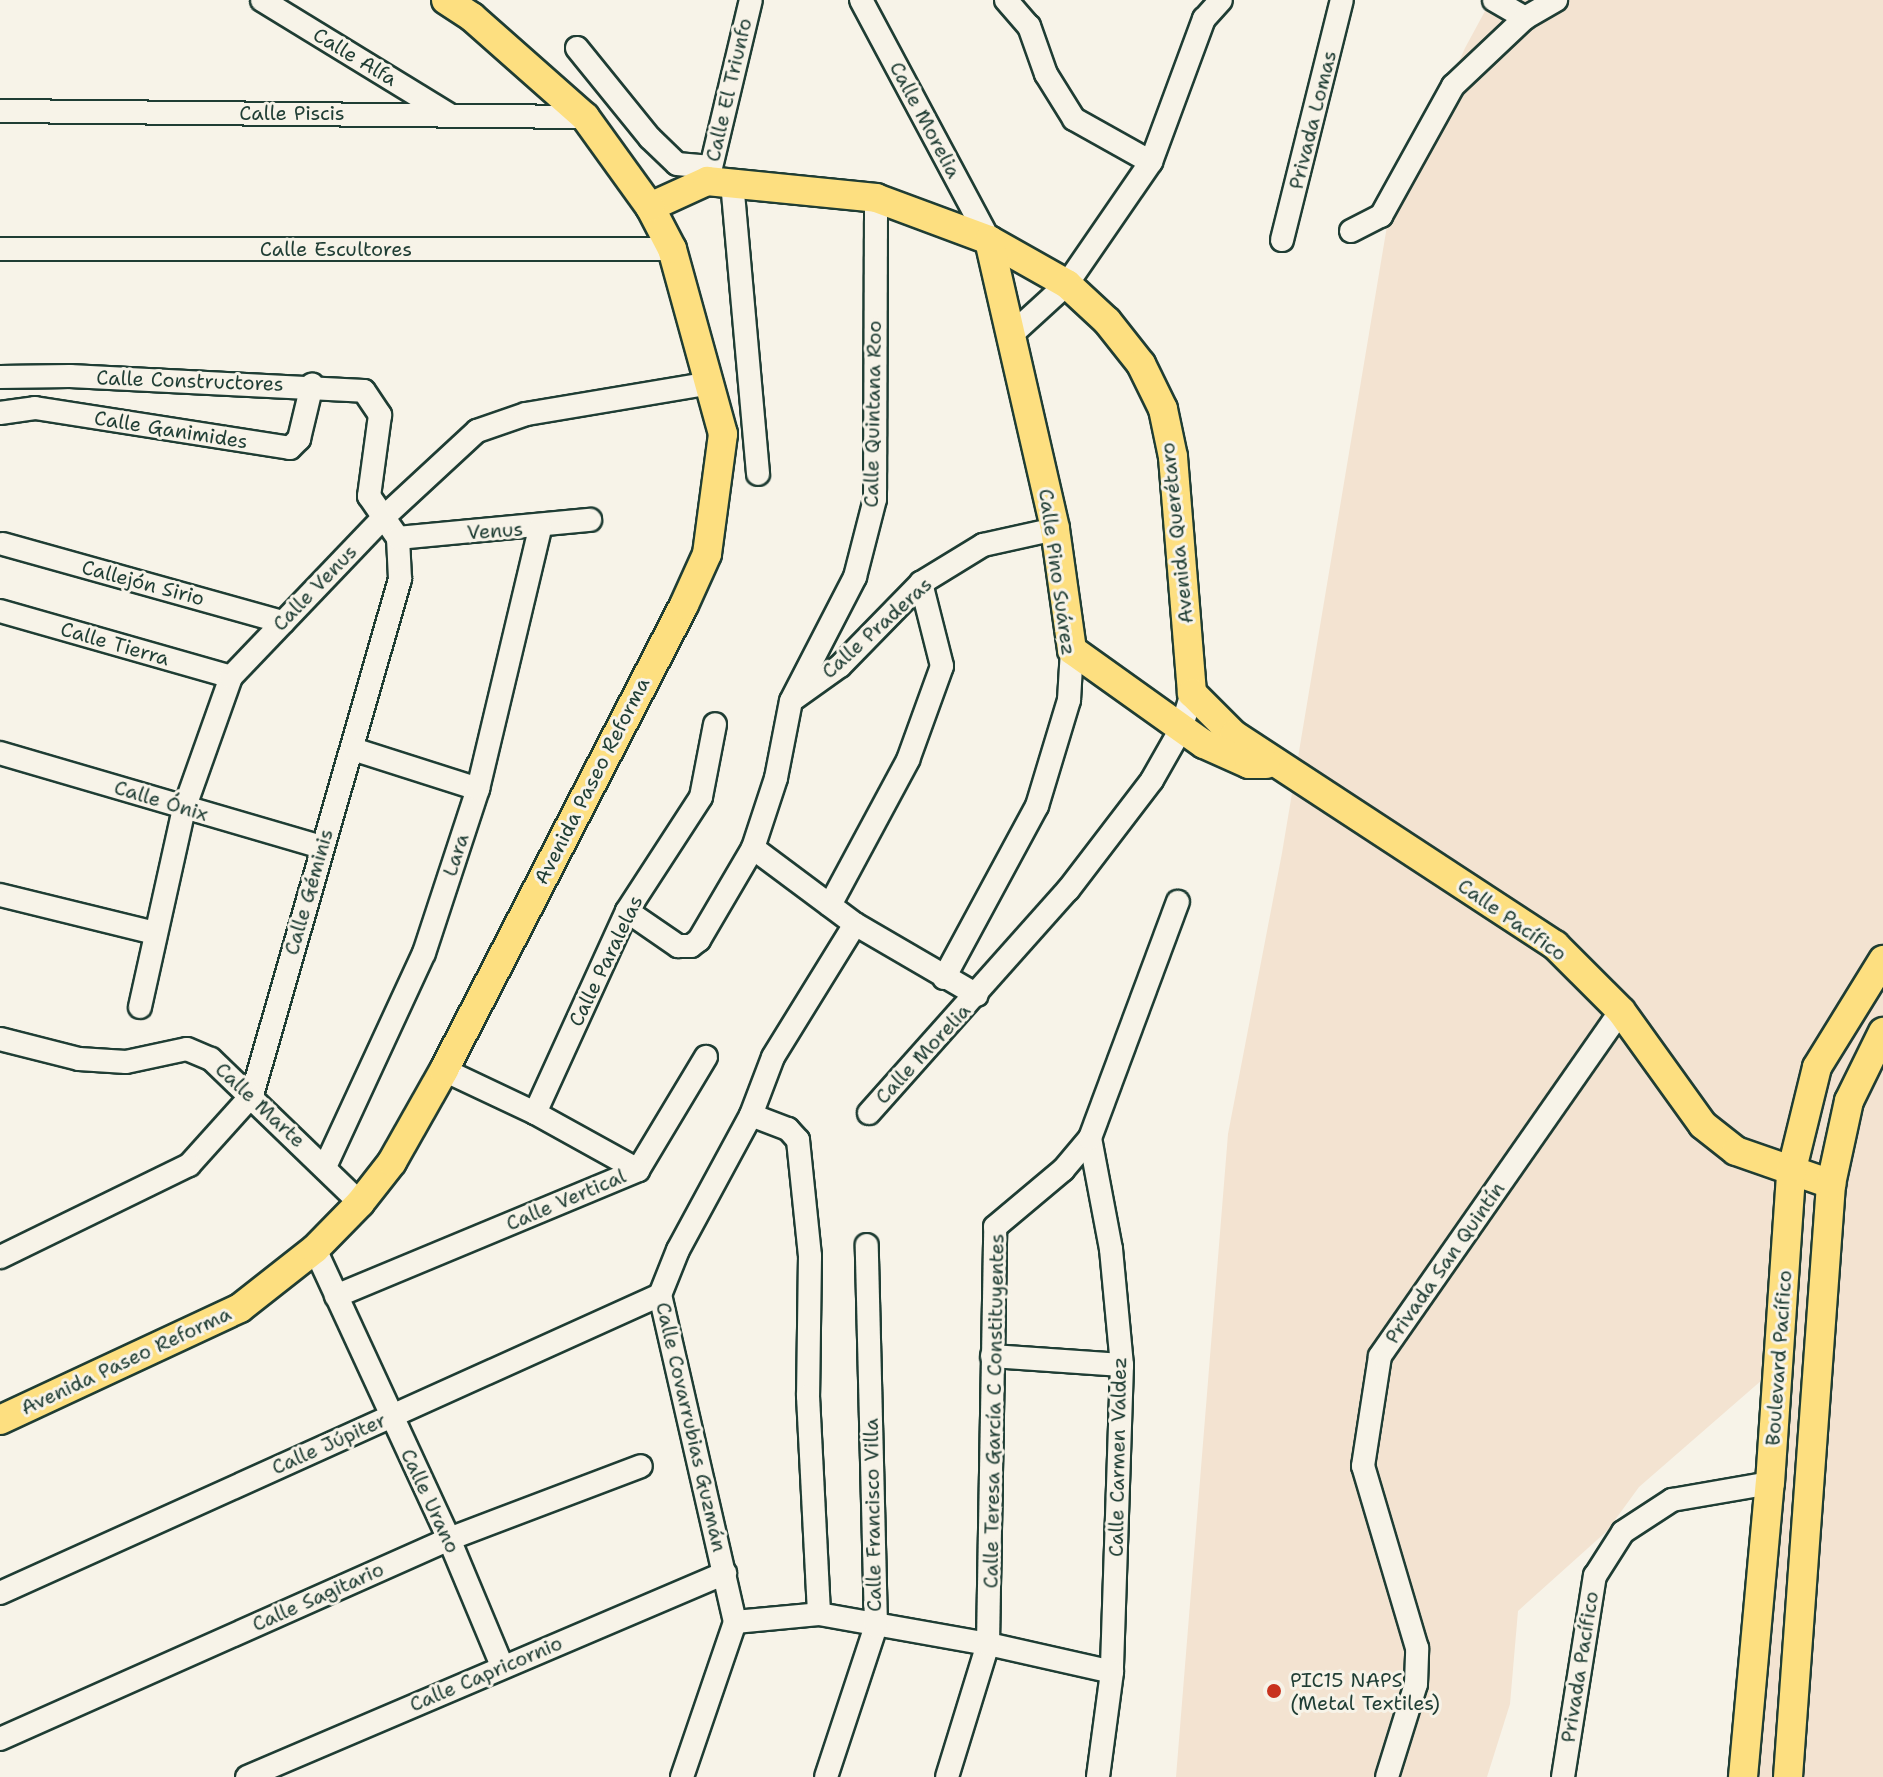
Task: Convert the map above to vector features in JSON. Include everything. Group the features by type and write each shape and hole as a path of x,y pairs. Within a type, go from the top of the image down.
{"main road":[{"name":"Avenida Paseo Reforma","path":"0,1420 240,1308 315,1249 360,1203 392,1162 444,1070 684,605 707,554 723,434 672,249 650,207 585,117 472,17 446,0"},
{"name":"Avenida Querétaro","path":"717,177 876,198 989,240 1067,284 1107,321 1141,364 1163,409 1173,457 1192,693"},
{"path":"650,207 717,177"},
{"name":"Calle Pino Suárez","path":"989,240 1055,529 1072,650"},
{"name":"Calle Pacífico","path":"1072,650 1204,744 1249,764 1276,764"},
{"name":"Calle Pacífico","path":"1192,693 1234,735 1555,945 1621,1011 1703,1125 1736,1151 1791,1173 1831,1184"},
{"name":"Boulevard Pacífico","path":"1743,1777 1770,1483 1791,1173 1817,1067 1883,960"},
{"name":"Boulevard Pacífico","path":"1788,1777 1831,1184 1849,1101 1883,1032"}],"street":[{"name":"Calle Alfa","path":"262,0 448,114"},
{"name":"Calle Morelia","path":"861,0 989,240"},
{"path":"1006,0 1029,26 1046,74 1074,119 1151,162"},
{"path":"1190,0 1204,19"},
{"path":"1010,336 1067,284 1151,162 1204,19 1221,0"},
{"name":"Privada Lomas","path":"1282,240 1342,0"},
{"path":"1494,0 1525,18"},
{"path":"1351,231 1381,216 1453,86 1525,18 1556,0"},
{"name":"Calle El Triunfo","path":"748,2 717,177 758,474"},
{"path":"577,48 650,138 677,164 717,177"},
{"name":"Calle Piscis","path":"0,111 585,117"},
{"name":"Calle Quintana Roo","path":"627,911 678,946 691,946 699,940 753,848 776,778 791,701 855,577 875,499 876,198"},
{"name":"Calle Escultores","path":"0,249 672,249"},
{"path":"65,413 70,376"},
{"name":"Calle Constructores","path":"0,377 70,376 312,385 364,391 375,402 380,415 369,496 384,517"},
{"name":"Calle Venus","path":"140,1007 184,809 231,677 384,517 477,431 526,414 711,383"},
{"name":"Calle Ganimides","path":"0,413 35,408 290,448 299,439 312,385"},
{"path":"384,517 398,538"},
{"name":"Venus","path":"398,538 540,528 590,520"},
{"name":"Lara","path":"325,1167 424,953 478,789 540,528"},
{"name":"Calle Praderas","path":"791,701 840,666 921,583 983,545 1055,529"},
{"name":"Calle Géminis","path":"0,1257 189,1165 252,1095 400,579 398,538"},
{"name":"Callejón Sirio","path":"3,544 283,622"},
{"path":"830,905 908,760 942,666 921,583"},
{"name":"Calle Tierra","path":"0,611 231,677"},
{"name":"Calle Pino Suárez","path":"944,978 1037,806 1069,700 1072,650"},
{"name":"Avenida Querétaro","path":"977,995 1078,878 1152,780 1181,729 1192,693"},
{"name":"Calle Paralelas","path":"535,1113 627,911 701,797 715,724"},
{"path":"353,749 478,789"},
{"name":"Calle Ónix","path":"0,753 322,847"},
{"path":"753,848 855,924 977,995"},
{"path":"0,895 155,933"},
{"name":"Calle Teresa García C Constituyentes","path":"947,1777 988,1644 993,1499 995,1227 1063,1170 1090,1138 1178,902"},
{"name":"Calle Covarrubias Guzmán","path":"735,1622 660,1295 678,1250 751,1115 773,1057 855,924"},
{"name":"Calle Morelia","path":"869,1113 977,995"},
{"name":"Privada San Quintín","path":"1387,1777 1416,1684 1417,1648 1363,1466 1380,1356 1621,1011"},
{"name":"Calle Marte","path":"0,1039 79,1059 126,1062 187,1049 211,1059 252,1095 360,1203"},
{"path":"638,1170 706,1057"},
{"name":"Calle Vertical","path":"444,1070 535,1113 638,1170"},
{"path":"751,1115 788,1129 798,1140 810,1256 808,1396 819,1614"},
{"name":"Calle Carmen Valdez","path":"1090,1138 1111,1249 1122,1365 1112,1672 1098,1777"},
{"name":"Calle Vertical","path":"336,1296 638,1170"},
{"name":"Calle Francisco Villa","path":"826,1777 876,1626 867,1245"},
{"name":"Calle Urano","path":"315,1249 449,1539 502,1666"},
{"name":"Calle Júpiter","path":"0,1593 660,1295"},
{"path":"992,1356 1122,1365"},
{"name":"Calle Sagitario","path":"0,1739 449,1539 641,1466"},
{"name":"Privada Pacífico","path":"1563,1777 1595,1576 1623,1532 1672,1500 1770,1483"},
{"name":"Calle Capricornio","path":"247,1777 725,1573"},
{"path":"682,1777 735,1622 819,1614 988,1644 1112,1672"}],"shaded area":[{"path":"1491,0 1883,0 1883,1777 1729,1777 1746,1661 1770,1373 1639,1487 1607,1531 1518,1611 1510,1704 1487,1777 1176,1777 1228,1134 1282,853 1387,226 1465,48"}],"place":[{"name":"PIC15 NAPS (Metal Textiles)","path":"1274,1691"}]}
